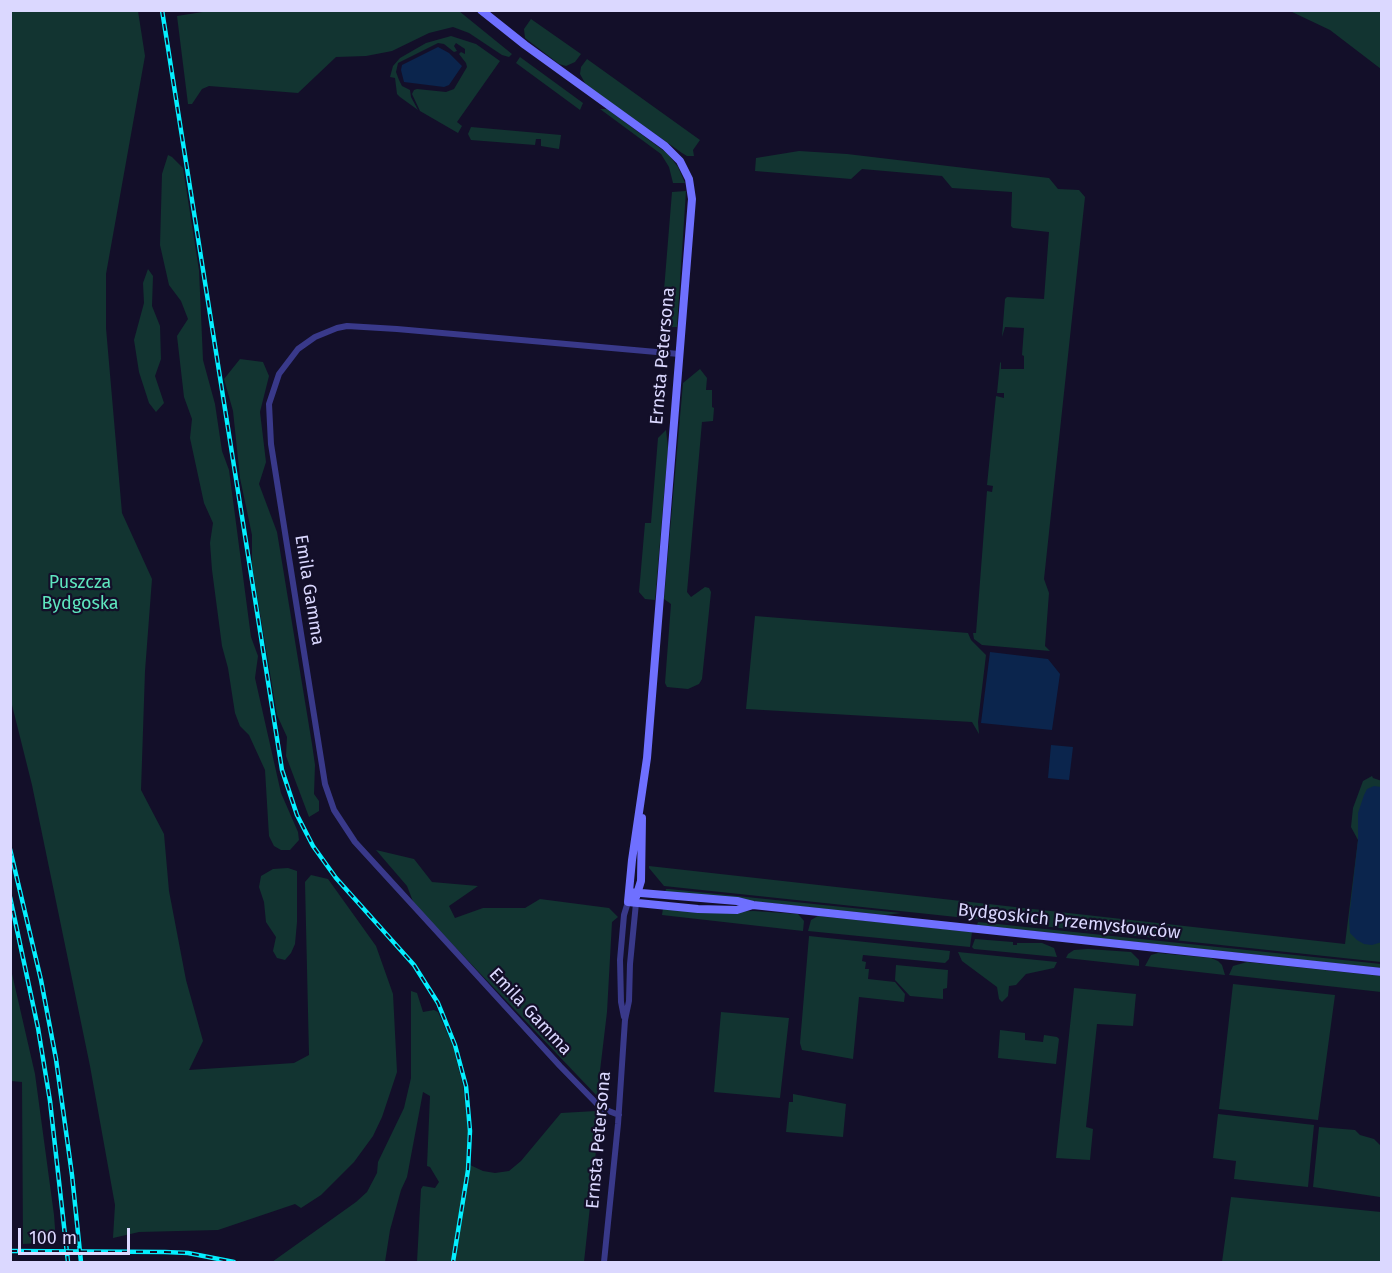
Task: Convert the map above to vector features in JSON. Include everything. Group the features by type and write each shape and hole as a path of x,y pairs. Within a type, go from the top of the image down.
{"street":[{"name":"Ernsta Petersona","path":"481,10 525,45 665,146 684,166 692,199 641,806 634,842 629,1001 625,1020 619,1115 604,1263"},
{"name":"Emila Gamma","path":"619,1115 601,1108 560,1066 355,842 334,810 325,784 271,444 269,404 279,374 298,349 315,337 347,326 397,328 679,354"},
{"name":"Bydgoskich Przemysłowców","path":"633,892 1382,972"},
{"name":"Ernsta Petersona","path":"625,1020 621,1002 621,960 624,915 632,902"},
{"name":"Bydgoskich Przemysłowców","path":"632,902 698,909 737,910 753,905"}],"green space":[{"name":"Puszcza Bydgoska","path":"10,11 138,11 145,56 106,274 106,328 122,513 152,579 145,671 141,790 164,834 169,891 186,980 203,1041 189,1070 294,1063 309,1055 305,882 311,875 328,879 376,946 393,994 397,1072 373,1136 354,1162 321,1195 301,1208 295,1204 218,1230 139,1232 113,1238 115,1205 90,1066 32,785 11,701"},
{"path":"209,11 459,11 512,54 509,57 502,55 469,33 453,27 429,33 392,51 366,56 336,57 298,93 209,86 202,89 192,104 188,104 177,16"},
{"path":"1290,11 1381,11 1381,69 1330,30"},
{"path":"531,19 581,54 575,62 566,66 559,64 525,38 524,29"},
{"path":"451,36 476,44 500,61 457,122 462,126 458,133 420,111 412,94 417,89 446,92 454,89 467,67 459,54 461,52 465,54 465,49 456,43 454,46 457,51 454,52 444,44 438,43 398,63 396,72 399,80 402,86 410,90 418,110 397,94 395,78 390,77 393,66 400,58 426,43"},
{"path":"520,57 583,103 580,110 516,63"},
{"path":"587,59 700,140 693,150 694,156 682,153 586,85 580,74 581,67"},
{"path":"600,109 607,109 668,154 678,167 685,183 673,183 669,167 661,154"},
{"path":"471,127 561,135 559,149 541,146 541,139 536,139 535,145 471,140 468,134"},
{"path":"799,151 847,154 1049,178 1058,189 1079,190 1085,197 1044,579 1049,593 1045,646 1050,651 982,645 974,639 973,633 976,633 987,491 992,492 993,486 987,485 996,396 1004,398 1004,393 997,393 1000,363 1001,369 1024,369 1024,356 1022,355 1024,328 1005,327 1002,337 1005,299 1007,297 1044,299 1049,232 1011,226 1012,192 952,188 942,176 862,169 851,179 755,171 756,158"},
{"path":"168,155 183,168 199,270 203,360 215,404 222,451 229,470 251,637 258,656 255,678 281,793 298,832 299,840 290,850 281,850 274,846 269,836 265,770 249,735 240,726 235,713 222,646 210,543 213,523 204,503 190,438 192,419 184,397 177,336 188,319 181,301 169,285 160,245 162,174"},
{"path":"686,191 677,327 661,327 672,192"},
{"path":"148,269 153,276 152,306 160,326 161,359 155,376 164,403 156,412 149,403 139,372 134,340 144,303 143,283"},
{"path":"240,359 263,362 269,376 260,412 266,462 259,484 277,532 312,744 315,765 314,794 319,801 319,811 309,817 286,756 287,737 277,715 252,565 252,535 240,478 233,411 224,379"},
{"path":"700,369 707,378 706,390 712,390 712,407 714,408 713,421 702,422 687,592 691,597 705,587 711,592 702,679 699,684 688,689 667,687 665,683 671,604 664,599 683,383"},
{"path":"666,430 668,448 655,600 645,599 639,592 645,523 651,523 658,438"},
{"path":"755,616 968,633 971,640 986,655 978,722 979,734 972,722 746,709"},
{"path":"1372,776 1382,781 1381,962 664,886 649,868 649,866 1345,944 1358,840 1351,827 1353,808 1363,781"},
{"path":"376,850 414,859 432,882 478,886 449,906 455,918 483,908 525,908 540,899 609,908 618,917 612,922 607,1012 597,1096 414,904 407,886"},
{"path":"288,868 297,871 297,922 295,944 285,960 277,958 273,951 276,937 266,922 264,902 259,887 261,876 273,869"},
{"path":"666,889 901,913 885,915 665,892"},
{"path":"663,908 700,912 754,911 798,914 804,921 803,931 662,915"},
{"path":"818,916 972,932 970,947 808,931 811,920"},
{"path":"978,922 1381,964 1381,968 977,925"},
{"path":"809,936 950,951 949,959 945,963 863,955 862,961 866,962 865,969 869,969 868,979 895,982 905,994 904,1002 859,997 853,1059 802,1050 800,1043"},
{"path":"975,939 1013,942 1013,945 1042,943 1054,948 1057,957 974,949 972,947"},
{"path":"1074,950 1131,952 1139,960 1139,966 1066,958"},
{"path":"958,952 1057,962 1054,968 1026,974 1016,985 1009,986 1008,996 1002,1002 999,999 997,987 962,961"},
{"path":"1158,953 1211,958 1222,965 1225,975 1145,966 1151,955"},
{"path":"1247,962 1381,976 1381,992 1229,975 1233,966"},
{"path":"10,965 35,1074 56,1242 23,1244 22,1082 11,1081"},
{"path":"896,965 948,970 947,988 943,989 943,999 910,996 895,980"},
{"path":"1233,984 1335,995 1318,1120 1219,1109"},
{"path":"1074,988 1136,994 1133,1026 1097,1024 1086,1127 1093,1129 1090,1160 1056,1158"},
{"path":"411,991 417,993 423,1012 434,1010 438,1012 453,1046 463,1086 468,1131 466,1161 470,1165 495,1173 509,1171 521,1161 561,1113 596,1111 598,1132 584,1262 417,1262 421,1189 423,1186 435,1188 439,1182 427,1166 430,1096 423,1092 407,1177 390,1230 385,1262 272,1262 356,1202 367,1192 377,1173 378,1162 404,1108 411,1078"},
{"path":"721,1012 789,1018 780,1098 714,1092"},
{"path":"1000,1030 1025,1033 1025,1040 1043,1042 1044,1035 1057,1037 1059,1039 1056,1064 998,1058"},
{"path":"793,1094 846,1104 843,1137 786,1132 789,1102 793,1102"},
{"path":"1218,1114 1314,1125 1308,1187 1234,1179 1236,1161 1213,1158"},
{"path":"1319,1127 1355,1130 1360,1135 1374,1139 1381,1146 1380,1197 1313,1187"},
{"path":"1231,1197 1381,1212 1381,1262 1222,1262"}],"water":[{"path":"438,47 449,53 462,66 449,85 444,87 404,82 402,65"},
{"path":"990,652 1048,659 1060,674 1052,730 981,723"},
{"path":"1051,745 1073,747 1069,780 1048,778"},
{"path":"1374,786 1381,787 1382,942 1372,945 1364,944 1350,933 1349,919 1358,840 1358,813 1367,789"}],"railway":[{"path":"162,10 282,770 297,815 313,846 336,878 414,965 438,1003 455,1045 466,1086 470,1131 468,1170 453,1262"},
{"path":"10,849 41,980 56,1059 81,1262"},
{"path":"10,897 38,1028 50,1101 68,1262"},
{"path":"10,1251 188,1253 234,1262"}]}
